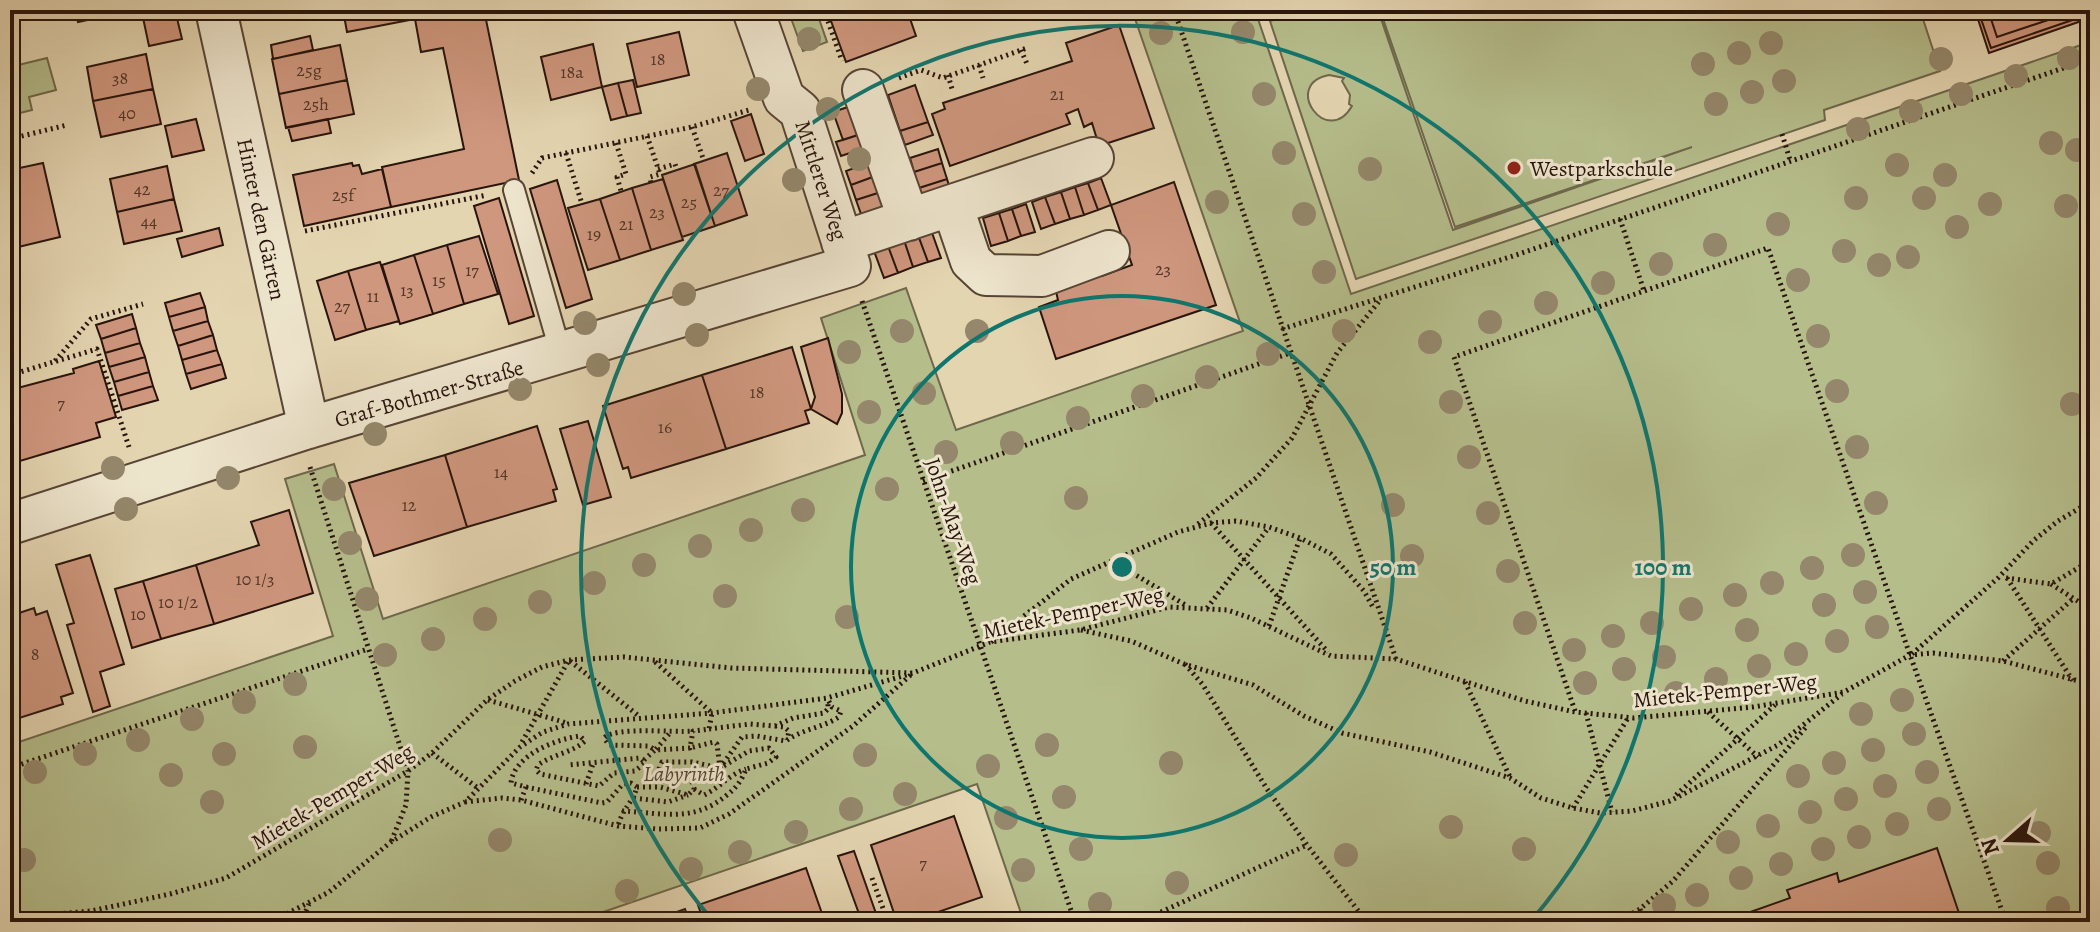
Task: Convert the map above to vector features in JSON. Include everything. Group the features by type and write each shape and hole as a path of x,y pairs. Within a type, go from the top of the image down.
{"street":[{"name":"Hinter den Gärten","path":"216,10 304,430"},
{"name":"Mittlerer Weg","path":"753,10 784,98 800,111 846,254"},
{"path":"853,76 909,220"},
{"name":"Graf-Bothmer-Straße","path":"10,524 304,430 561,354 846,254 909,220 1093,158"},
{"path":"952,205 971,261 986,275 1042,276 1109,251"}],"lane":[{"path":"514,190 561,354"}],"path":[{"path":"824,10 853,76 921,70 943,78 1024,49 1027,64"},
{"path":"1019,10 1022,19"},
{"path":"1174,10 1396,659"},
{"path":"1282,329 1620,219 2090,59"},
{"path":"979,65 983,78"},
{"path":"948,75 952,89"},
{"path":"10,139 67,125"},
{"path":"692,127 704,161"},
{"path":"1782,134 1790,160"},
{"path":"647,136 660,174 650,177 651,183"},
{"path":"616,143 626,174 617,177 621,191"},
{"path":"566,153 582,204"},
{"path":"658,169 675,164 677,170"},
{"path":"1620,219 1644,291"},
{"path":"1575,712 1454,357 1768,248 2006,922"},
{"name":"John-May-Weg","path":"846,254 1075,922"},
{"path":"1190,529 1207,519 1276,457 1300,425 1308,404 1337,353 1382,297"},
{"path":"55,361 91,319 143,304"},
{"path":"10,375 97,349 140,483"},
{"path":"923,481 1290,353"},
{"path":"304,430 368,649 408,771 406,805 391,842"},
{"path":"1910,655 1998,578 2033,541 2090,502"},
{"path":"990,642 1071,579 1190,529 1236,521 1269,527 1331,554 1364,591 1382,624"},
{"path":"1211,523 1331,656"},
{"path":"1207,608 1269,527"},
{"path":"1269,626 1300,538"},
{"path":"1111,560 1188,607"},
{"path":"2051,584 2090,561"},
{"path":"1998,578 2051,584 2090,609"},
{"path":"2007,578 2073,682"},
{"path":"2003,661 2074,598"},
{"name":"Mietek-Pemper-Weg","path":"10,918 91,911 226,878 408,771 432,753 487,700 515,681 542,667 569,660 608,657 731,668 913,673 990,642 1080,630 1169,607 1188,607 1227,610 1331,656 1396,659 1525,701 1575,712 1628,718 1778,703 1844,692 1910,655 1933,653 2003,661 2073,682 2090,684"},
{"path":"1080,630 1131,641 1184,664 1253,685 1304,716 1342,733 1430,752 1510,778 1541,798 1600,813 1632,811 1670,801 1758,757 1813,719 1844,692"},
{"path":"10,768 368,649"},
{"path":"653,659 712,713"},
{"path":"520,747 569,660 641,718"},
{"path":"1184,664 1203,685 1267,789 1367,922"},
{"path":"465,802 520,747 543,732 568,724 712,713 827,698 913,673"},
{"path":"271,922 329,892 391,842 431,817 465,802 502,798 521,800 618,826 683,830 700,828 714,822 853,726 913,673"},
{"path":"1465,682 1510,778"},
{"path":"775,726 793,718 824,713 828,709 827,698"},
{"path":"720,768 717,744 714,742 690,748 655,750 649,746 609,745 604,738 612,732 658,730 669,734 750,724 784,727 792,732 820,726 839,717 841,711 832,707 827,698"},
{"path":"487,700 568,724"},
{"path":"1670,801 1778,703"},
{"path":"1707,711 1758,757"},
{"path":"709,729 712,713"},
{"path":"1586,713 1612,812"},
{"path":"792,732 788,723 793,718"},
{"path":"1573,808 1628,718"},
{"path":"1617,922 1640,909 1673,881 1813,719"},
{"path":"690,748 693,731"},
{"path":"720,768 742,737 786,741 792,732"},
{"path":"669,734 639,769 614,773 599,786 540,774 536,770 546,759 583,744 584,738 580,736 555,741 528,756 510,781 597,803 607,802 623,784 631,783 637,787 660,787 688,795"},
{"path":"720,768 756,748 769,748 776,753 773,761 732,774 704,795 684,777 660,775 659,766 662,762 692,762 732,774"},
{"path":"432,753 479,789"},
{"path":"568,765 614,759 644,760"},
{"path":"586,784 593,764"},
{"path":"622,811 698,814 730,793 746,769"},
{"path":"521,800 526,787"},
{"path":"618,826 622,811 634,798 637,787"},
{"path":"634,798 668,802 688,795 694,789"},
{"path":"1139,922 1307,845"},
{"path":"872,878 888,922"},
{"path":"301,922 309,904"},
{"path":"1640,909 1644,922"}],"green space":[{"path":"788,10 816,10 827,42 803,51"},
{"name":"Labyrinth","path":"1132,10 1255,10 1351,294 2090,42 2090,922 1024,922 977,784 574,922 10,922 10,745 333,636 285,479 334,464 383,619 865,455 821,318 906,288 956,430 1243,331"},
{"name":"Westparkschule","path":"1284,10 1378,10 1453,230 1692,147 1455,227 1380,10 1920,10 1940,71 1824,110 1825,120 1356,279 1270,21 1285,16","holes":["1329,75 1344,78 1342,81 1352,106 1342,117 1331,121 1321,117 1313,110 1309,90 1315,81"]},
{"path":"47,58 56,90 29,97 32,110 12,115 10,67"}],"building":[{"path":"75,10 134,10 78,22"},
{"path":"175,10 182,39 149,46 142,13"},
{"path":"343,10 413,10 415,19 347,32"},
{"path":"413,10 457,10 415,19"},
{"path":"457,10 484,10 519,180 391,207 382,167 464,149 443,48 421,52 415,19"},
{"path":"827,10 907,10 916,36 846,62"},
{"path":"1975,10 2090,10 2090,18 1989,53"},
{"path":"1978,10 1988,10 1997,37 2078,10 2090,10 2090,14 1991,48"},
{"path":"1119,25 1154,128 1099,146 1092,123 1084,127 1078,109 1066,114 1070,124 950,166 932,114 945,109 943,103 1072,61 1066,43"},
{"path":"679,32 689,75 637,87 627,44"},
{"path":"310,36 313,50 273,59 271,45"},
{"path":"593,44 602,87 551,100 541,57"},
{"path":"340,45 347,80 279,94 272,59"},
{"path":"146,54 153,89 93,101 87,67"},
{"path":"347,80 354,114 286,128 279,94"},
{"path":"633,80 641,113 627,116 618,83"},
{"path":"618,83 627,116 611,120 602,87"},
{"path":"915,85 928,122 900,131 888,95"},
{"path":"153,89 161,124 101,137 93,101"},
{"path":"854,105 864,133 843,140 833,112"},
{"path":"751,114 764,154 745,161 731,121"},
{"path":"196,119 204,150 172,157 165,126"},
{"path":"328,119 331,133 292,141 288,127"},
{"path":"928,122 933,135 905,145 900,131"},
{"path":"864,133 868,147 841,156 836,142"},
{"path":"938,149 942,163 914,172 910,158"},
{"path":"727,153 747,215 715,226 694,164"},
{"path":"873,161 878,175 851,185 846,171"},
{"path":"43,163 60,237 10,249 10,170"},
{"path":"352,163 353,166 359,165 362,174 382,169 391,207 304,226 293,175"},
{"path":"942,163 947,179 919,188 914,172"},
{"path":"695,164 715,226 682,237 662,175"},
{"path":"167,166 174,199 117,212 110,179"},
{"path":"878,175 884,191 856,200 851,185"},
{"path":"1101,178 1111,205 1098,210 1088,183"},
{"path":"663,179 683,240 651,250 632,188"},
{"path":"947,179 951,192 923,201 919,188"},
{"path":"557,180 592,299 566,308 530,189"},
{"path":"1174,182 1216,305 1056,359 1039,307 1058,300 1054,283 1098,267 1102,276 1132,265 1111,205"},
{"path":"1088,183 1098,210 1084,215 1075,187"},
{"path":"1075,187 1084,215 1070,219 1061,192"},
{"path":"632,188 651,250 620,260 600,199"},
{"path":"884,191 888,205 861,214 856,200"},
{"path":"1061,192 1070,219 1055,224 1045,197"},
{"path":"1045,197 1055,224 1041,229 1032,202"},
{"path":"499,198 534,316 509,324 474,206"},
{"path":"174,199 182,231 124,244 117,212"},
{"path":"600,199 620,260 588,270 568,208"},
{"path":"1026,204 1035,232 1021,236 1012,209"},
{"path":"1012,209 1021,236 1008,241 999,213"},
{"path":"999,213 1008,241 991,246 983,218"},
{"path":"219,228 223,245 182,257 177,239"},
{"path":"931,230 941,258 928,262 918,235"},
{"path":"918,235 928,262 913,267 904,240"},
{"path":"479,236 498,294 464,304 447,245"},
{"path":"904,240 913,267 898,273 888,246"},
{"path":"447,245 464,304 433,314 414,255"},
{"path":"888,246 898,273 884,278 874,251"},
{"path":"414,255 433,314 400,324 382,265"},
{"path":"380,262 399,321 366,330 348,271"},
{"path":"348,271 366,330 335,340 317,281"},
{"path":"200,293 205,307 169,317 165,303"},
{"path":"205,307 208,321 173,331 169,317"},
{"path":"132,314 136,328 101,339 96,325"},
{"path":"208,321 213,335 178,346 173,331"},
{"path":"136,328 140,343 105,353 101,339"},
{"path":"213,335 217,350 182,360 178,346"},
{"path":"828,338 842,394 842,413 837,424 811,409 815,397 801,347"},
{"path":"140,343 145,357 109,367 105,353"},
{"path":"792,347 811,409 805,411 809,423 726,449 702,375"},
{"path":"217,350 222,364 186,374 182,360"},
{"path":"145,357 149,372 114,382 109,367"},
{"path":"99,361 116,417 96,423 100,437 10,464 10,390 74,373 73,369"},
{"path":"222,364 226,378 191,389 186,374"},
{"path":"149,372 153,386 118,396 114,382"},
{"path":"702,375 726,449 631,478 628,467 623,469 603,406"},
{"path":"153,386 158,400 122,410 118,396"},
{"path":"588,421 611,497 583,505 560,429"},
{"path":"537,426 557,489 553,490 556,501 467,527 445,455"},
{"path":"445,455 467,527 374,556 349,483"},
{"path":"289,510 313,593 214,624 196,565 259,545 251,522"},
{"path":"90,555 124,664 100,672 110,706 93,712 67,625 74,623 56,565"},
{"path":"196,565 214,624 161,639 143,581"},
{"path":"143,581 161,639 132,648 115,589"},
{"path":"34,608 36,615 47,611 73,693 61,697 63,704 10,721 10,616"},
{"path":"954,816 982,897 909,922 897,922 871,845"},
{"path":"1937,848 1962,922 1722,922 1790,898 1787,890 1837,873 1839,882"},
{"path":"854,851 879,922 862,922 838,856"},
{"path":"806,868 825,922 704,922 698,905"},
{"path":"685,909 690,922 667,922 665,916"}],"place":[{"name":"Westparkschule","path":"1514,168"}]}
